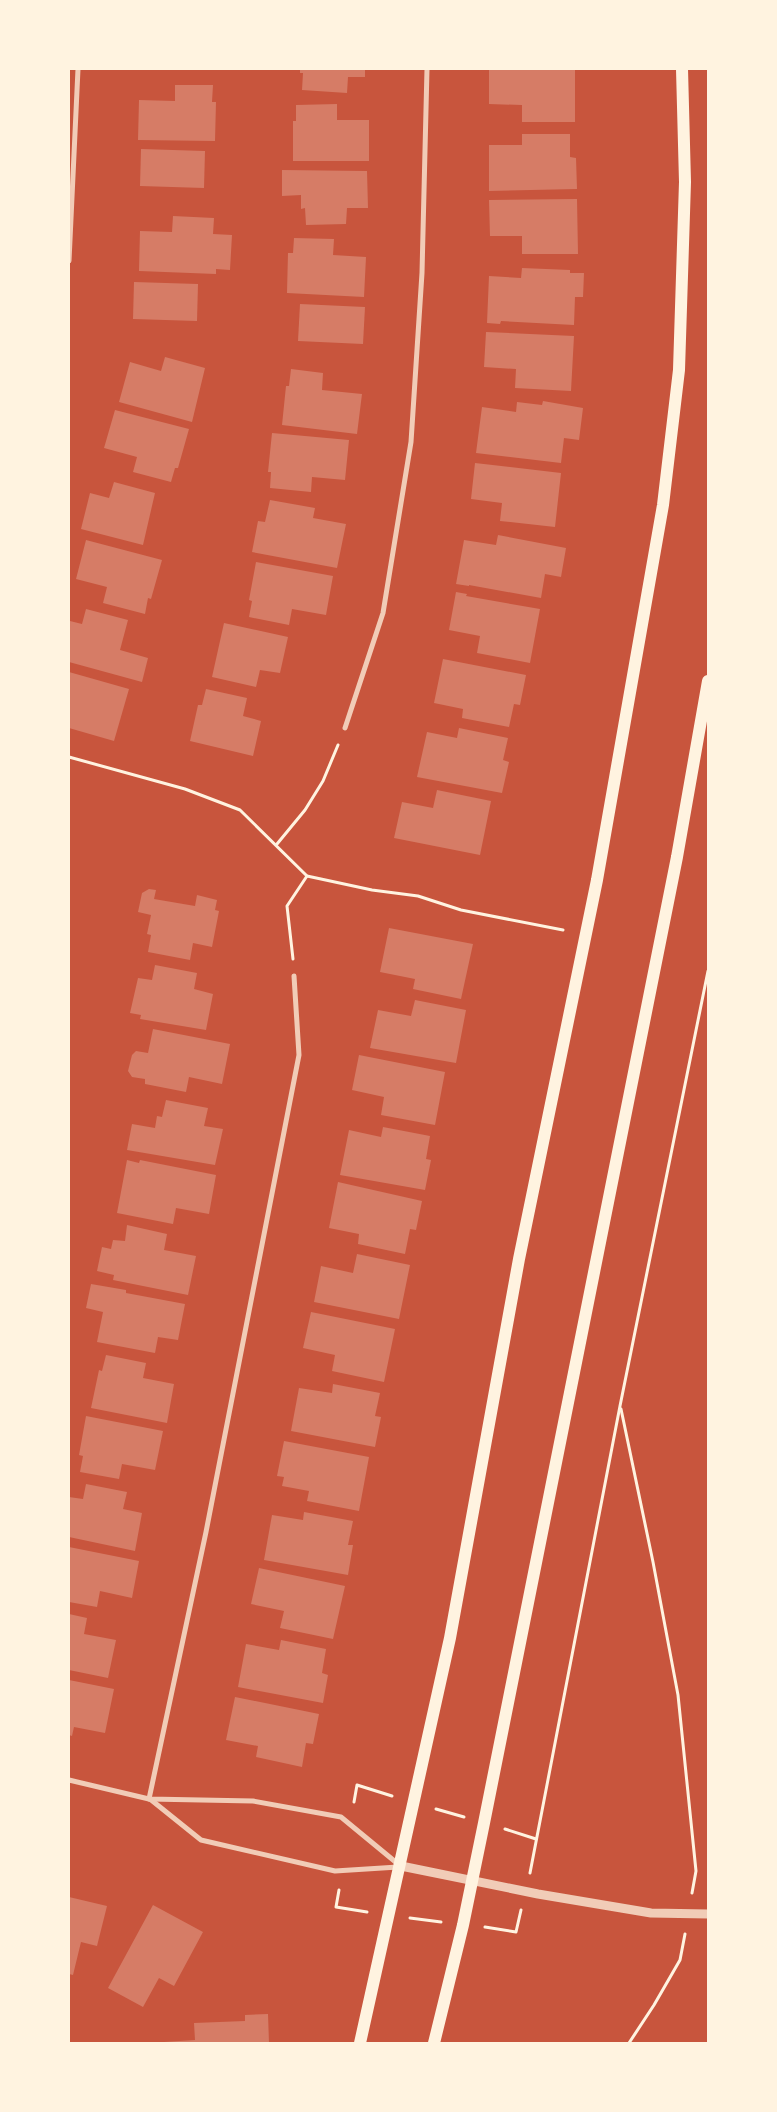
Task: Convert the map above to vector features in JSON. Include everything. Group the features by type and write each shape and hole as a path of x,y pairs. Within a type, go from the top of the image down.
{"main road":[{"path":"360,2043 401,1866 450,1638 519,1259 586,934 664,505 679,370 685,182 682,69"},
{"path":"434,2043 472,1881 677,857 708,681"}],"street":[{"path":"69,261 78,69"},
{"path":"345,728 383,614 411,442 422,273 427,69"},
{"path":"149,1799 206,1532 299,1055 294,976"},
{"path":"69,1780 149,1799 253,1800 341,1817 401,1866"},
{"path":"149,1799 201,1840 335,1872 401,1866 651,1914 708,1914"}],"path":[{"path":"277,844 305,810 323,781 345,728"},
{"path":"69,757 185,789 240,810 277,844 307,876 372,890 418,896 461,910 586,934"},
{"path":"294,976 288,906 307,876"},
{"path":"536,1839 620,1406 708,971"},
{"path":"620,1406 653,1562 678,1695 696,1871 691,1901"},
{"path":"628,2043 654,2005 680,1960 686,1930"}],"building":[{"path":"300,69 365,69 365,77 348,77 347,93 302,90 303,73 300,73"},
{"path":"489,69 575,69 575,122 522,122 522,105 489,104"},
{"path":"175,85 213,85 212,102 216,102 215,141 138,140 139,100 175,101"},
{"path":"337,104 337,120 369,120 369,161 293,161 293,121 296,121 296,105"},
{"path":"522,134 570,134 570,157 576,158 577,189 489,191 489,145 522,145"},
{"path":"141,149 205,151 204,188 140,186"},
{"path":"282,170 367,171 368,208 347,208 346,224 306,225 305,208 301,209 301,195 282,196"},
{"path":"577,199 578,254 522,254 522,236 490,236 489,200"},
{"path":"173,216 214,218 213,234 232,235 230,270 216,269 216,274 139,271 140,231 172,232"},
{"path":"294,238 334,239 333,255 366,257 364,297 287,293 288,253 293,253"},
{"path":"522,268 570,270 570,273 584,273 583,297 575,297 574,325 501,321 500,324 487,323 489,276 521,278"},
{"path":"134,282 198,284 197,321 133,319"},
{"path":"300,304 365,307 363,344 298,341"},
{"path":"486,332 574,336 571,391 515,388 516,369 484,367"},
{"path":"165,357 205,368 192,422 119,402 130,362 161,371"},
{"path":"291,369 323,373 322,390 362,394 357,434 282,425 286,386 289,386"},
{"path":"543,401 583,408 579,440 564,438 561,463 476,453 482,407 516,412 517,402 542,405"},
{"path":"115,410 189,429 178,468 175,468 171,482 133,472 137,457 104,448"},
{"path":"272,433 349,440 345,480 312,477 311,492 270,488 271,472 268,472"},
{"path":"475,463 561,473 555,527 500,521 502,503 471,499"},
{"path":"114,482 155,493 143,545 81,529 90,493 109,498"},
{"path":"270,500 315,508 313,518 346,524 337,568 252,552 258,521 265,522"},
{"path":"498,535 566,548 561,577 545,574 541,598 456,584 464,540 496,545"},
{"path":"86,540 162,560 151,599 148,598 145,614 103,603 107,587 76,579"},
{"path":"256,562 333,576 326,615 292,609 289,625 249,617 252,601 249,600"},
{"path":"456,592 467,594 466,596 540,609 530,663 477,653 480,636 449,630"},
{"path":"86,609 128,620 120,650 148,658 142,682 69,662 69,622 82,624"},
{"path":"224,623 288,637 280,673 260,670 256,687 212,677"},
{"path":"443,659 526,675 520,705 514,704 509,727 462,718 463,709 434,703"},
{"path":"69,672 129,689 114,741 69,728"},
{"path":"206,689 247,698 243,716 261,721 253,756 190,741 198,705 202,705"},
{"path":"459,728 508,738 503,760 509,762 502,793 417,777 427,732 457,738"},
{"path":"437,790 491,801 480,855 394,838 402,802 433,808"},
{"path":"149,889 156,890 154,899 195,906 197,895 217,900 215,910 219,911 212,947 193,943 190,960 148,952 151,935 147,934 151,915 138,912 142,893"},
{"path":"389,928 473,944 461,999 413,989 415,979 380,972"},
{"path":"155,965 197,973 194,989 213,994 206,1030 140,1019 141,1015 130,1013 138,978 152,980"},
{"path":"415,1000 466,1010 456,1063 370,1048 378,1010 411,1016"},
{"path":"153,1029 230,1044 222,1084 189,1077 186,1092 145,1084 145,1079 132,1077 128,1071 132,1055 136,1051 148,1053"},
{"path":"359,1055 445,1072 435,1125 381,1115 384,1097 352,1090"},
{"path":"166,1100 208,1108 204,1126 223,1129 215,1165 127,1150 132,1124 155,1128 157,1116 162,1117"},
{"path":"383,1127 430,1136 426,1159 431,1160 425,1190 340,1175 349,1130 381,1137"},
{"path":"127,1160 139,1163 140,1160 216,1175 209,1214 176,1208 173,1224 117,1213"},
{"path":"338,1182 422,1201 416,1230 410,1229 405,1254 358,1244 359,1234 329,1228"},
{"path":"127,1225 167,1234 164,1250 196,1256 188,1295 113,1280 114,1275 97,1271 102,1247 111,1249 113,1240 125,1241"},
{"path":"357,1254 410,1265 399,1319 314,1302 321,1266 353,1273"},
{"path":"91,1284 126,1290 126,1293 185,1304 178,1340 158,1337 155,1353 97,1342 103,1312 86,1308"},
{"path":"311,1312 395,1329 384,1382 332,1371 335,1355 303,1348"},
{"path":"106,1355 146,1363 143,1378 174,1384 167,1423 91,1408 99,1370 102,1371"},
{"path":"333,1384 380,1393 375,1416 381,1417 375,1447 291,1431 299,1388 332,1393"},
{"path":"86,1416 163,1431 155,1470 122,1464 119,1479 80,1472 83,1456 79,1455"},
{"path":"284,1441 369,1457 359,1511 307,1501 309,1491 282,1486 284,1477 277,1476"},
{"path":"86,1484 127,1492 123,1509 142,1513 135,1551 69,1537 69,1497 83,1499"},
{"path":"304,1512 353,1521 348,1545 353,1545 348,1575 264,1560 272,1515 303,1520"},
{"path":"69,1547 139,1561 132,1598 100,1591 97,1607 69,1602"},
{"path":"259,1568 345,1586 333,1639 280,1628 284,1611 251,1604"},
{"path":"69,1614 87,1618 84,1634 116,1640 108,1678 69,1670"},
{"path":"281,1640 326,1649 322,1673 328,1675 323,1703 238,1687 246,1644 279,1650"},
{"path":"69,1680 114,1689 105,1733 74,1727 72,1736 69,1735"},
{"path":"235,1697 319,1714 313,1744 306,1743 302,1767 256,1757 258,1746 226,1740"},
{"path":"69,1897 107,1906 97,1946 81,1942 73,1975 69,1974"},
{"path":"153,1905 203,1932 174,1986 159,1978 143,2007 108,1988"},
{"path":"268,2014 269,2043 164,2043 195,2040 194,2023 245,2021 245,2015"}]}
